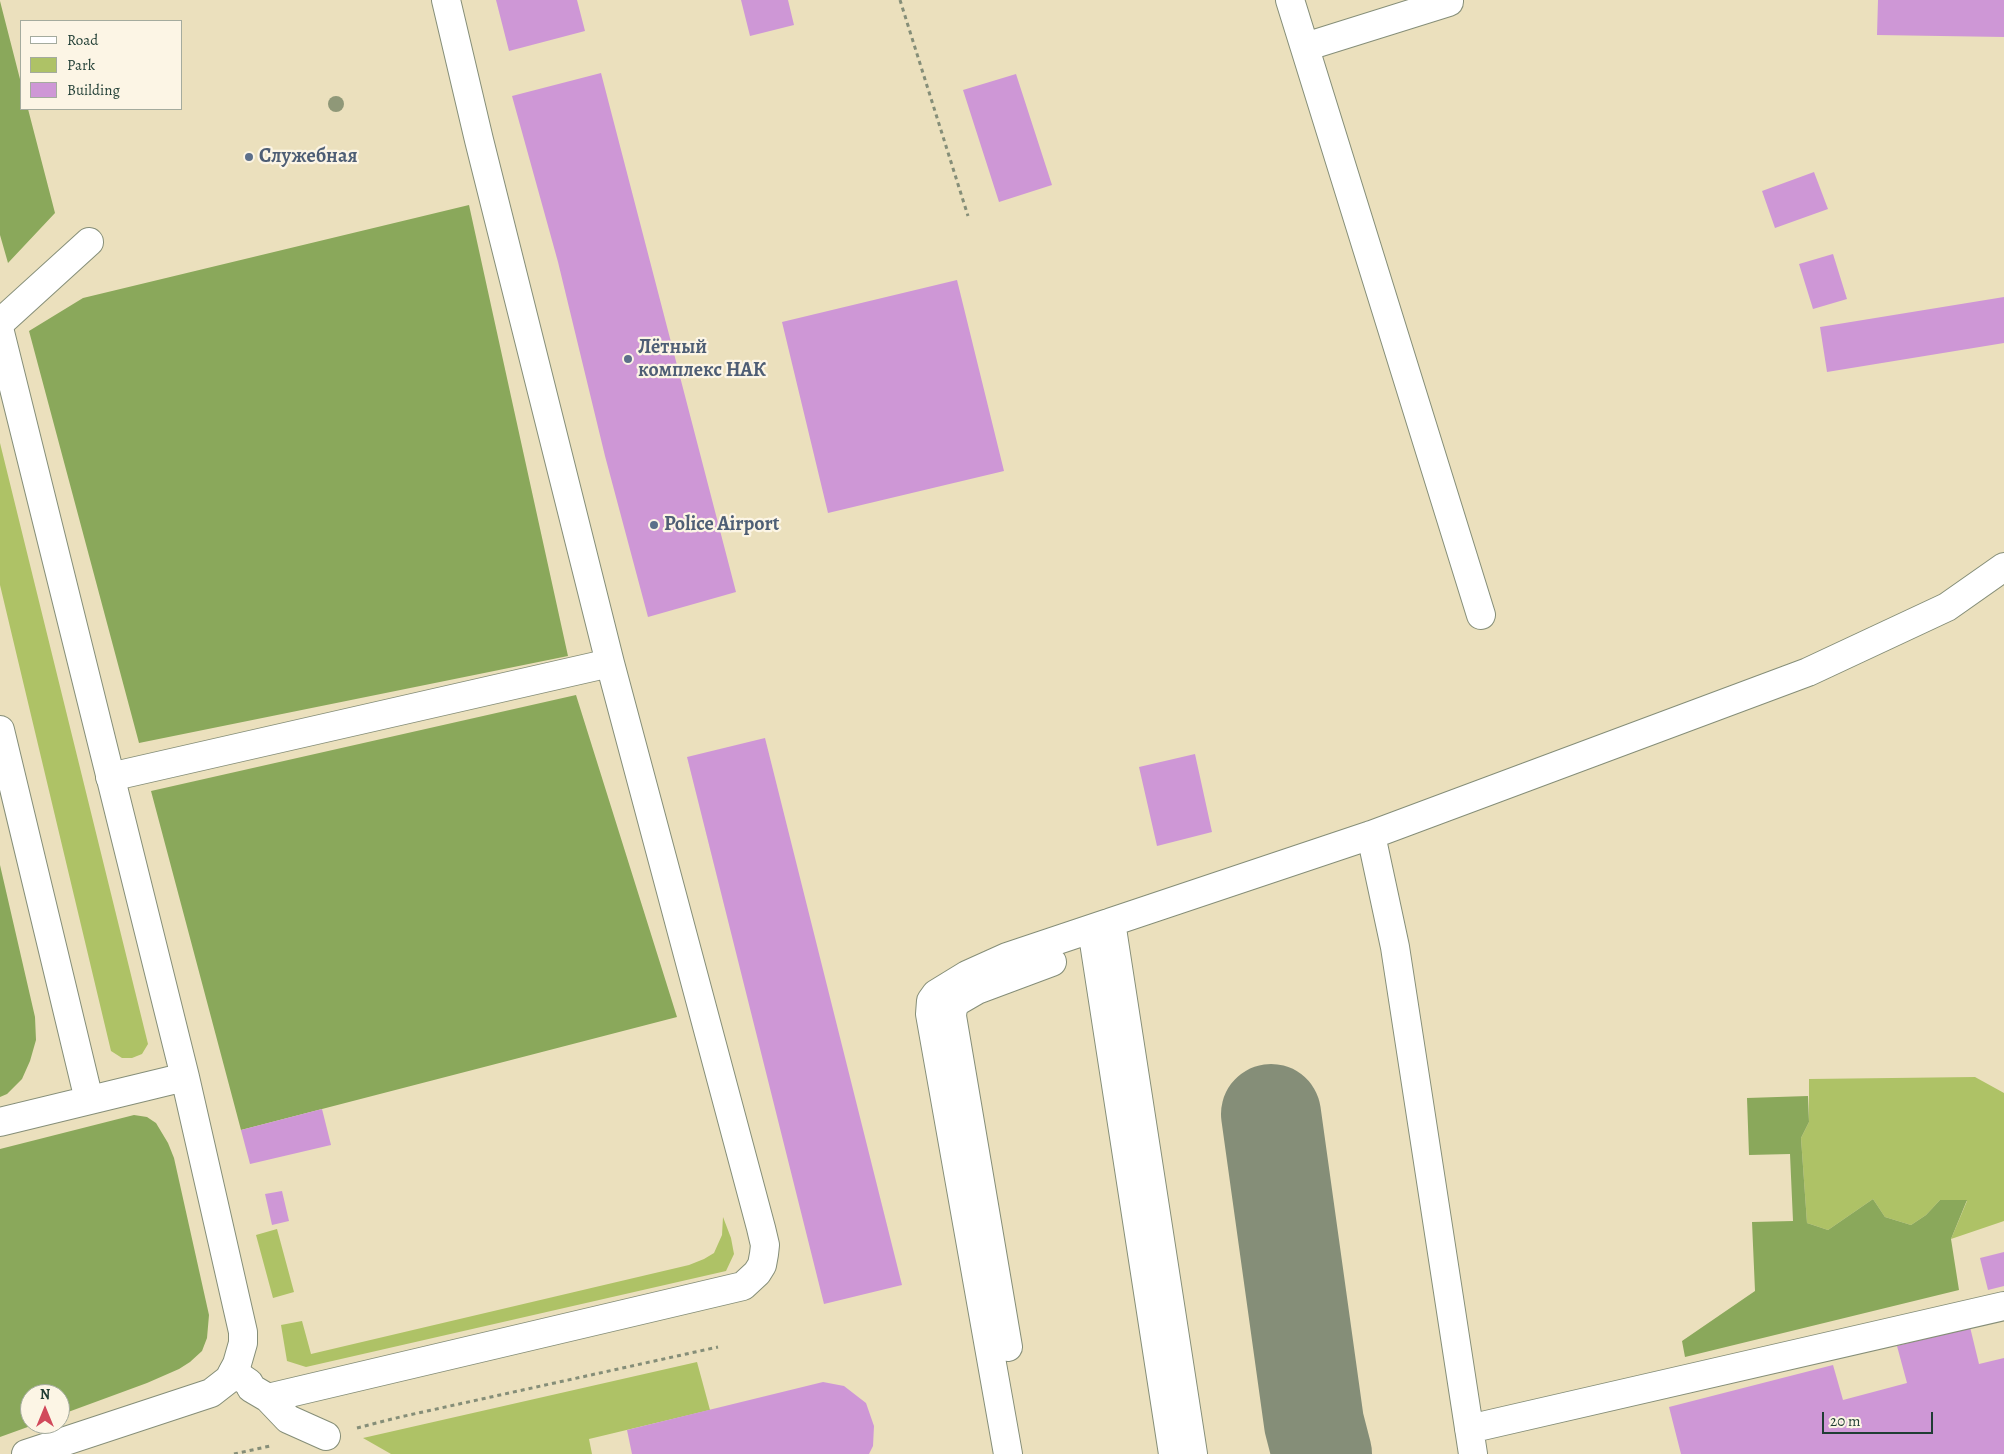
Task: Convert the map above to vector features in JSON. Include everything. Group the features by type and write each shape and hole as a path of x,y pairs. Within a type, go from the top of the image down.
{"main road":[{"path":"268,1398 743,1286 751,1280 762,1265 765,1245 610,663 481,150 446,0"},
{"path":"1290,0 1481,615"},
{"path":"1305,47 1449,2 1449,0"},
{"path":"0,322 89,242"},
{"path":"0,332 4,369 110,777 185,1077 242,1326 242,1348 233,1372 229,1379 211,1393 26,1454"},
{"path":"1373,844 1808,672 1947,607 2004,567"},
{"path":"1008,1454 930,1008 931,1001 941,990 967,975 1007,957 1103,935 1373,844 1817,688 1956,624 2004,590"},
{"path":"110,777 610,663"},
{"path":"0,730 89,1100"},
{"path":"1373,844 1395,947 1471,1441 2004,1306"},
{"path":"1027,1454 952,1016 953,1008 958,1001 976,990 1021,973 1103,935"},
{"path":"1103,935 1173,1454"},
{"path":"1103,935 1193,1454"},
{"path":"0,1122 185,1077"},
{"path":"233,1372 251,1388 268,1398 288,1419 326,1436"}],"path":[{"path":"900,0 968,216"},
{"path":"326,1436 400,1417 718,1347"},
{"path":"234,1454 274,1446"}],"green space":[{"path":"0,1 20,79 20,110 28,110 55,213 8,263 0,235"},
{"path":"469,205 568,656 139,743 29,331 83,298"},
{"path":"0,443 148,1044 142,1054 132,1058 122,1058 111,1051 0,585"},
{"path":"576,695 677,1017 241,1130 151,791"},
{"path":"0,865 35,1017 36,1040 22,1079 7,1094 0,1097"},
{"path":"1975,1077 2004,1093 2004,1221 1951,1239 1967,1201 1940,1200 1926,1215 1911,1225 1885,1217 1873,1199 1828,1230 1807,1223 1801,1138 1809,1122 1809,1079"},
{"path":"1808,1096 1809,1122 1801,1138 1807,1223 1828,1230 1873,1199 1885,1217 1911,1225 1926,1215 1940,1200 1967,1200 1951,1239 1959,1290 1685,1357 1682,1341 1755,1291 1752,1222 1793,1221 1790,1154 1749,1155 1747,1098"},
{"path":"134,1115 147,1117 156,1123 168,1143 174,1158 209,1315 207,1338 202,1351 190,1362 147,1383 70,1411 70,1384 20,1384 20,1430 0,1437 0,1149"},
{"path":"723,1217 731,1238 734,1254 726,1271 306,1367 287,1361 281,1325 302,1321 311,1354 689,1265 714,1253 722,1235"},
{"path":"277,1229 294,1292 273,1298 256,1235"},
{"path":"697,1362 710,1410 589,1439 592,1454 391,1454 363,1438"}],"building":[{"path":"496,0 577,0 585,31 509,51"},
{"path":"741,0 788,0 794,25 750,36"},
{"path":"1878,0 2004,0 2004,37 1877,35"},
{"name":"Лётный комплекс НАК","path":"601,73 736,592 648,617 605,456 558,262 512,96"},
{"path":"1016,74 1052,185 999,202 963,90"},
{"path":"1814,172 1828,209 1775,228 1762,191"},
{"path":"1833,254 1847,299 1813,309 1799,264"},
{"path":"957,280 1004,471 828,513 782,322"},
{"path":"2004,297 2004,343 1827,372 1820,327"},
{"path":"765,738 902,1285 824,1304 687,757"},
{"path":"1195,754 1212,832 1157,846 1139,767"},
{"path":"322,1109 331,1145 250,1164 241,1130"},
{"path":"282,1191 289,1221 272,1225 265,1194"},
{"path":"2004,1252 2004,1286 1988,1290 1980,1258"},
{"path":"1970,1327 1979,1364 2004,1358 2004,1454 1681,1454 1669,1407 1833,1365 1843,1400 1907,1383 1897,1346"},
{"path":"823,1382 844,1386 866,1403 874,1426 873,1446 869,1454 632,1454 627,1430"}],"taxiway":[{"path":"1271,1114 1314,1423 1322,1454"}],"place":[{"name":"Служебная","path":"249,157"},
{"name":"Лётный комплекс НАК","path":"628,359"},
{"name":"Police Airport","path":"654,525"}]}
